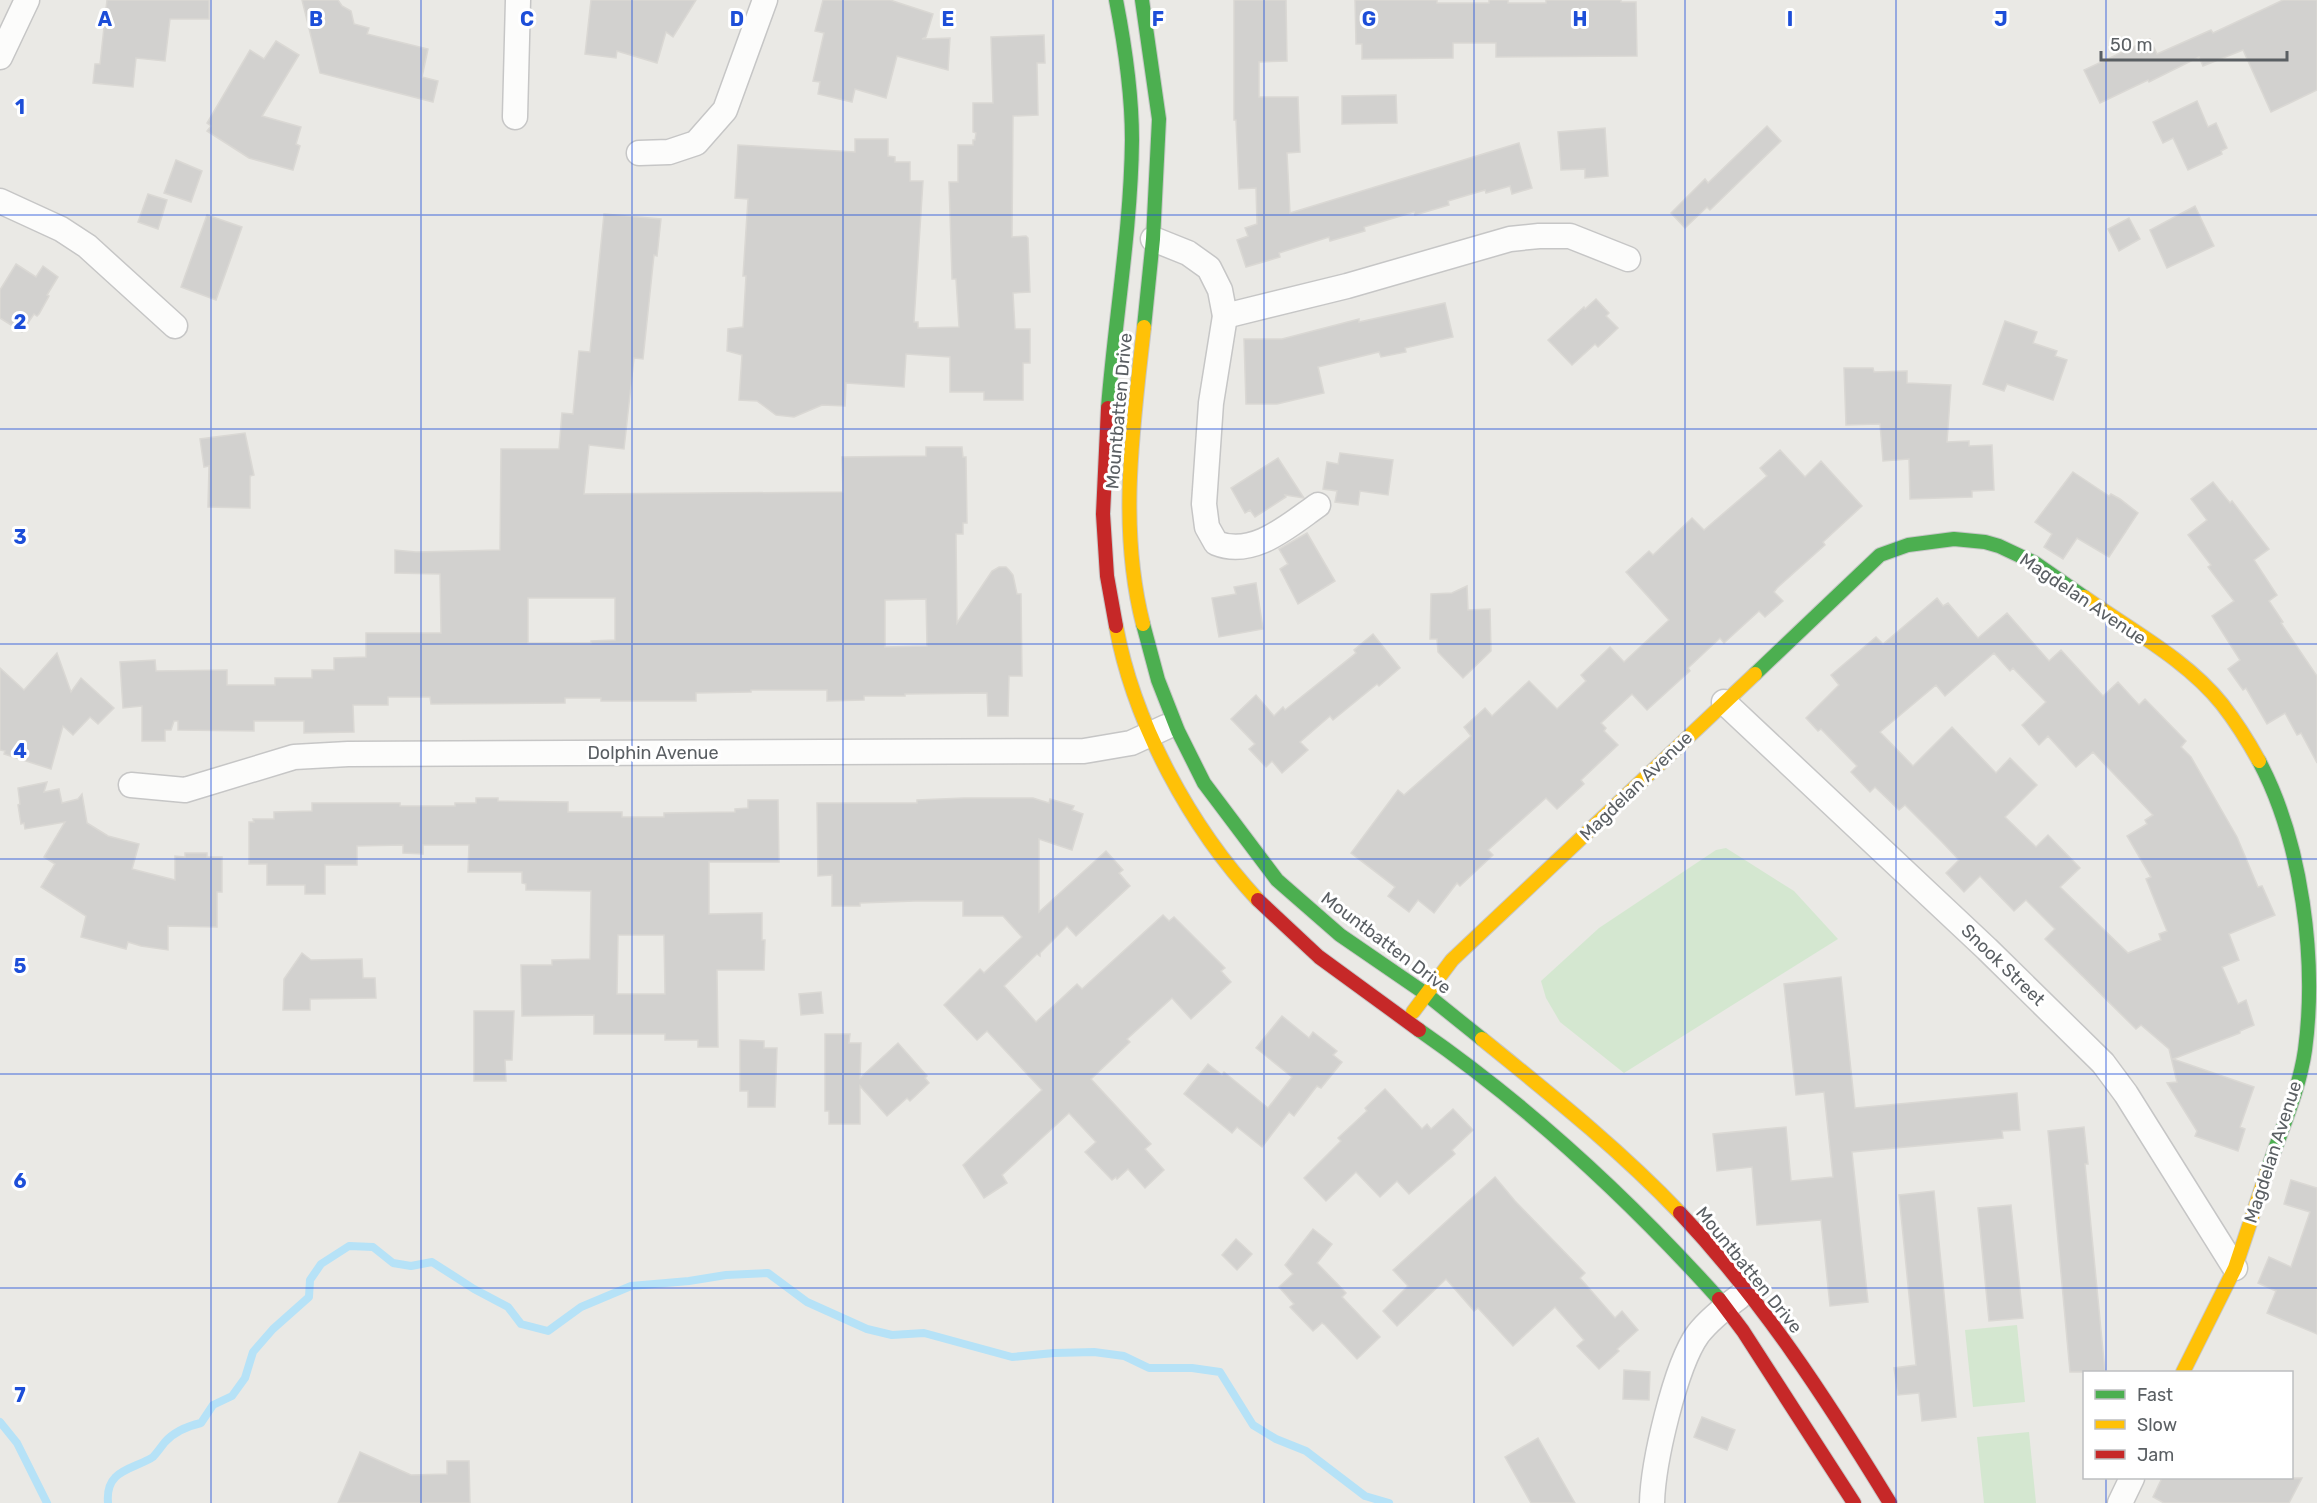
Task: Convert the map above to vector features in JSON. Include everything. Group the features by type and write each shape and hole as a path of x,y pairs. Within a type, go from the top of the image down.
{"main road":[{"name":"Mountbatten Drive","path":"1116,0 1125,42 1132,140 1124,265 1106,428 1103,490 1106,578 1130,682 1151,734 1177,788 1225,861 1269,913 1318,957 1477,1072 1583,1162 1653,1230 1726,1307 1854,1503"},
{"name":"Mountbatten Drive","path":"1142,0 1159,119 1153,239 1129,467 1131,545 1140,611 1158,680 1204,783 1277,880 1340,935 1426,994 1571,1110 1648,1180 1704,1239 1747,1290 1830,1406 1890,1503"},
{"name":"Magdelan Avenue","path":"1407,1021 1452,960 1880,555 1896,547 1943,540 1998,545 2050,572 2185,670 2220,702 2250,740 2270,779 2284,813 2306,899 2310,998 2304,1053 2295,1088 2235,1268 2184,1371"}],"street":[{"path":"0,57 27,0"},
{"path":"515,117 518,0"},
{"path":"639,153 669,152 696,142 725,110 765,0"},
{"path":"0,201 61,229 87,246 175,326"},
{"path":"1225,316 1347,286 1510,239 1569,236 1628,259"},
{"path":"1153,239 1188,253 1209,268 1220,290 1225,316 1211,403 1204,504 1207,527 1216,543 1227,548 1245,548 1273,535 1318,505"},
{"name":"Snook Street","path":"1724,702 1987,949 2103,1063 2126,1094 2235,1268"},
{"name":"Dolphin Avenue","path":"131,784 185,790 294,757 348,754 1084,751 1131,743 1175,722"},
{"path":"1652,1503 1659,1455 1680,1371 1699,1333 1747,1290"},
{"path":"2120,1503 2132,1479"}],"green space":[{"path":"1726,848 1794,891 1838,939 1624,1073 1560,1022 1546,998 1541,981 1599,928 1716,850"},
{"path":"2017,1325 2025,1402 1973,1407 1965,1330"},
{"path":"2029,1432 2036,1503 1984,1503 1977,1437"}],"building":[{"path":"107,0 209,0 209,19 170,19 165,61 136,58 133,87 93,83 95,64 100,64"},
{"path":"302,0 338,0 342,6 351,11 354,24 369,28 367,34 428,49 422,77 438,81 433,102 320,73"},
{"path":"591,0 696,0 673,37 666,32 657,63 617,51 616,58 585,54"},
{"path":"823,0 890,0 933,14 926,37 922,39 950,38 948,70 897,56 886,98 855,89 852,102 818,94 820,82 813,81 824,33 815,31"},
{"path":"1234,0 1286,0 1287,61 1259,62 1259,97 1298,97 1300,152 1287,153 1290,213 1519,143 1532,188 1512,194 1510,186 1486,193 1485,190 1448,201 1449,205 1415,215 1414,212 1364,227 1365,231 1330,241 1329,237 1279,253 1280,257 1246,267 1237,240 1248,236 1245,228 1257,224 1256,188 1239,189 1236,120 1234,120"},
{"path":"1355,0 1437,0 1437,3 1489,3 1489,0 1508,0 1508,3 1546,3 1546,0 1636,2 1637,56 1496,57 1496,43 1453,43 1453,58 1362,59 1362,44 1356,44"},
{"path":"2283,0 2317,0 2317,90 2271,112 2243,50 2203,66 2199,57 2100,103 2084,70 2150,39 2157,54 2211,30 2213,33"},
{"path":"1044,35 1045,63 1037,63 1038,115 1013,116 1012,237 1026,236 1028,238 1030,292 1013,293 1015,329 1030,329 1030,363 1023,363 1023,400 984,400 984,392 950,392 950,357 906,354 904,387 846,383 845,406 822,405 794,417 776,415 757,401 739,400 742,355 727,351 728,329 743,327 746,276 743,276 748,199 735,198 738,145 855,152 855,139 888,139 888,156 895,157 895,162 910,162 910,181 923,181 914,322 918,322 918,328 959,327 956,279 952,279 949,182 958,182 958,145 973,145 973,140 975,140 973,103 993,103 991,37"},
{"path":"276,41 299,55 262,116 301,127 296,144 300,146 293,170 249,158 207,131 211,126 207,123 250,50 264,59"},
{"path":"1396,95 1397,123 1342,124 1342,96"},
{"path":"2197,101 2208,127 2216,123 2227,148 2221,151 2222,154 2188,170 2173,138 2163,143 2153,122"},
{"path":"1767,126 1781,141 1710,210 1707,207 1685,228 1671,213 1705,179 1708,183"},
{"path":"1605,128 1608,176 1585,178 1585,169 1561,170 1558,132"},
{"path":"176,160 202,171 191,202 164,193"},
{"path":"148,194 167,200 158,229 138,222"},
{"path":"2195,206 2214,246 2167,268 2150,230"},
{"path":"604,214 661,219 657,256 654,255 643,359 634,358 624,449 589,445 584,494 843,492 842,457 926,456 926,447 962,447 963,457 966,457 967,523 963,523 963,534 956,534 957,623 992,571 999,567 1006,567 1013,575 1017,594 1021,594 1022,676 1009,676 1008,716 988,716 987,693 864,696 864,700 827,701 827,690 751,690 751,692 696,693 696,701 601,701 601,698 565,698 565,703 431,704 430,697 388,697 388,705 353,705 354,732 304,733 304,721 254,721 254,731 178,730 178,721 174,721 171,730 165,730 165,741 142,741 142,706 123,708 120,662 155,660 156,671 227,670 227,685 275,685 275,678 312,678 312,670 334,670 334,658 366,657 366,633 441,633 440,574 395,573 395,550 416,552 500,550 501,449 559,449 562,413 573,414 579,351 590,352","holes":["528,598 615,598 615,640 591,641 591,643 528,643","926,599 927,646 885,647 885,600"]},
{"path":"207,215 242,227 216,300 181,287"},
{"path":"2129,218 2140,239 2119,251 2108,229"},
{"path":"16,264 36,277 43,266 58,277 39,314 37,316 34,314 22,332 0,318 0,290"},
{"path":"1596,299 1609,313 1606,316 1618,328 1598,347 1595,344 1572,365 1548,340"},
{"path":"1445,303 1453,337 1405,348 1406,352 1381,357 1379,352 1318,367 1324,393 1277,404 1246,404 1244,339 1282,339 1359,319 1359,322"},
{"path":"2005,321 2037,332 2033,343 2057,351 2055,356 2067,360 2053,400 2007,384 2004,391 1983,384"},
{"path":"1844,368 1873,368 1874,372 1907,371 1907,383 1951,385 1947,442 1969,441 1969,446 1992,445 1994,490 1972,491 1972,497 1910,499 1909,459 1883,461 1880,424 1846,425"},
{"path":"245,433 254,475 250,476 250,508 208,507 209,466 204,467 200,439"},
{"path":"1780,450 1805,477 1821,461 1862,506 1823,542 1825,545 1777,588 1774,592 1783,601 1765,617 1759,611 1724,643 1720,638 1688,668 1690,671 1647,710 1632,694 1601,723 1606,728 1604,731 1618,745 1581,780 1584,784 1557,809 1546,798 1488,850 1493,855 1460,886 1457,883 1434,913 1418,900 1409,912 1388,896 1395,887 1351,853 1398,790 1404,795 1471,736 1464,727 1485,708 1492,716 1529,681 1557,709 1586,681 1581,675 1610,647 1624,662 1669,620 1626,572 1649,551 1653,555 1692,518 1704,530 1767,476 1760,468"},
{"path":"1340,453 1393,460 1388,495 1360,491 1358,505 1335,502 1337,491 1323,489 1327,462 1338,464"},
{"path":"1278,458 1304,498 1285,495 1286,497 1255,517 1250,510 1245,513 1231,488"},
{"path":"2073,472 2109,496 2111,494 2120,499 2138,513 2109,557 2077,538 2063,559 2044,547 2052,534 2035,522"},
{"path":"2213,482 2230,503 2232,501 2269,549 2254,560 2277,595 2269,601 2317,676 2317,763 2301,733 2297,735 2285,713 2267,724 2246,688 2243,690 2228,669 2240,660 2212,616 2234,601 2208,567 2211,565 2188,535 2207,520 2191,499"},
{"path":"1307,533 1335,581 1298,604 1280,569 1288,564 1279,549"},
{"path":"1256,583 1263,629 1219,637 1212,598 1236,594 1234,587"},
{"path":"1467,586 1468,610 1490,609 1491,651 1463,678 1438,652 1437,639 1430,639 1431,594 1452,593"},
{"path":"1937,598 1943,606 1948,603 1978,638 2007,613 2049,661 2061,650 2103,696 2118,682 2139,705 2145,699 2186,741 2181,747 2191,757 2237,837 2258,887 2262,886 2275,915 2229,934 2239,960 2222,967 2238,1004 2246,1000 2254,1025 2240,1033 2173,1059 2254,1087 2240,1127 2245,1129 2238,1151 2195,1136 2197,1131 2167,1083 2177,1082 2169,1049 2141,1025 2136,1029 2045,939 2055,929 2026,900 2014,911 1980,876 1964,892 1946,873 1959,860 1905,805 1899,810 1875,787 1870,792 1851,772 1857,766 1821,729 1818,731 1806,718 1839,685 1831,675 1876,637 1883,644","holes":["1994,653 2010,671 2013,668 2046,702 2022,725 2039,745 2048,736 2076,767 2093,752 2153,815 2145,820 2147,824 2127,836 2151,877 2146,879 2167,931 2159,934 2161,940 2128,953 2060,887 2080,868 2048,835 2036,847 2005,817 2037,785 2010,758 1996,773 1952,727 1913,766 1880,732 1936,685 1945,696"]},
{"path":"1373,634 1400,668 1333,720 1330,716 1300,742 1308,750 1282,773 1272,761 1266,767 1249,749 1255,744 1231,719 1256,695 1274,716 1283,707 1285,710 1356,653 1354,650"},
{"path":"57,653 71,692 81,678 114,708 98,724 90,717 73,735 63,726 51,769 4,754 5,751 0,750 0,668 24,690"},
{"path":"47,782 44,792 59,789 62,803 78,799 82,794 87,823 108,836 139,844 132,869 175,880 175,856 185,857 185,853 207,853 207,857 222,857 222,892 217,892 217,927 168,926 168,950 128,942 126,949 81,937 86,916 41,887 55,864 44,857 65,822 25,829 24,823 21,824 18,788"},
{"path":"476,798 498,798 498,801 568,802 568,812 622,812 622,817 664,817 664,813 735,812 735,809 748,808 748,800 778,800 779,862 709,862 709,914 762,913 762,940 765,940 764,970 717,970 718,1047 698,1047 698,1040 665,1040 665,1034 594,1034 594,1015 522,1016 521,965 552,965 552,960 590,959 591,891 526,890 526,884 522,883 522,872 468,872 469,845 423,845 423,854 403,853 403,845 357,846 357,865 325,865 325,894 305,894 305,885 267,885 267,864 249,864 249,822 254,822 253,819 274,819 274,812 312,811 312,803 400,803 400,806 455,806 455,803 476,803","holes":["618,935 664,935 665,994 617,994"]},
{"path":"1033,798 1049,803 1050,799 1074,806 1072,810 1083,814 1072,850 1039,839 1039,912 1106,851 1123,870 1119,873 1130,886 1076,936 1067,926 1040,953 1040,956 1037,954 1004,986 1036,1022 1077,984 1082,989 1163,915 1169,921 1174,917 1225,968 1221,971 1231,982 1191,1019 1172,998 1127,1039 1130,1042 1091,1079 1151,1144 1145,1149 1164,1170 1145,1188 1128,1169 1117,1179 1116,1177 1112,1180 1085,1152 1096,1142 1069,1113 1002,1175 1007,1183 984,1198 963,1165 1042,1090 987,1031 977,1040 944,1005 980,969 984,973 1022,937 1003,916 963,916 963,901 860,903 860,906 832,906 832,875 818,876 817,803 917,803 917,800"},
{"path":"302,953 311,960 362,959 363,978 375,978 376,998 310,999 310,1010 283,1010 284,979"},
{"path":"1841,977 1855,1108 2017,1093 2020,1130 2002,1131 2003,1138 1852,1152 1868,1302 1830,1306 1821,1220 1757,1225 1752,1167 1717,1171 1713,1134 1786,1127 1791,1181 1833,1177 1824,1092 1796,1095 1784,984"},
{"path":"821,992 823,1013 801,1015 799,994"},
{"path":"474,1011 514,1011 512,1060 505,1060 506,1081 474,1081"},
{"path":"1282,1016 1309,1038 1313,1032 1337,1051 1333,1055 1342,1062 1321,1088 1317,1086 1294,1116 1289,1112 1262,1147 1237,1127 1232,1133 1184,1094 1208,1064 1222,1075 1224,1072 1268,1108 1292,1077 1256,1048"},
{"path":"825,1034 850,1034 849,1043 861,1043 860,1078 898,1043 927,1076 925,1078 929,1083 910,1101 907,1098 887,1116 860,1086 860,1124 829,1124 829,1111 825,1111"},
{"path":"740,1040 764,1041 764,1048 777,1048 775,1107 748,1107 748,1091 740,1091"},
{"path":"1385,1089 1422,1129 1427,1124 1431,1129 1453,1109 1473,1130 1452,1150 1455,1154 1409,1194 1397,1181 1380,1197 1356,1172 1326,1201 1304,1178 1341,1141 1338,1138 1367,1111 1365,1108"},
{"path":"2084,1127 2088,1164 2085,1164 2105,1371 2070,1372 2048,1131"},
{"path":"1495,1177 1515,1201 1585,1273 1580,1278 1615,1318 1622,1311 1638,1330 1599,1369 1577,1346 1584,1340 1555,1307 1513,1346 1478,1308 1474,1311 1446,1279 1397,1326 1383,1311 1408,1286 1393,1270"},
{"path":"2291,1180 2317,1188 2317,1334 2267,1313 2276,1291 2258,1283 2269,1257 2291,1267 2310,1212 2284,1204"},
{"path":"1934,1191 1956,1417 1922,1421 1919,1393 1898,1395 1894,1368 1916,1365 1899,1195"},
{"path":"2011,1205 2023,1318 1989,1321 1978,1208"},
{"path":"1313,1229 1332,1244 1317,1263 1346,1293 1342,1297 1380,1337 1357,1359 1322,1323 1313,1331 1290,1307 1294,1304 1279,1287 1293,1274 1285,1265"},
{"path":"1236,1239 1252,1254 1237,1270 1222,1255"},
{"path":"1624,1370 1650,1372 1649,1400 1623,1399"},
{"path":"1702,1417 1735,1430 1727,1450 1694,1437"},
{"path":"1538,1438 1575,1503 1531,1503 1505,1457"},
{"path":"360,1452 411,1475 447,1474 447,1461 469,1461 470,1503 338,1503"},
{"path":"2302,1478 2289,1503 2164,1503 2153,1497 2162,1479"}],"waterway":[{"path":"108,1503 108,1492 116,1477 153,1457 173,1435 201,1423 213,1405 232,1396 245,1378 253,1352 273,1329 309,1297 310,1280 321,1264 349,1246 373,1247 393,1263 411,1266 432,1262 474,1289 508,1307 521,1324 548,1331 581,1307 631,1286 726,1275 768,1273 807,1302 867,1329 892,1335 924,1333 1012,1357 1094,1352 1124,1356 1149,1368 1192,1368 1220,1372 1253,1425 1276,1439 1306,1451 1365,1496 1389,1503"},
{"path":"0,1422 17,1443 47,1503"}],"traffic: fast":[{"path":"1108,408 1126,241 1132,140 1131,105 1116,0"},
{"path":"1142,0 1159,119 1153,239 1144,327"},
{"path":"1755,674 1880,555 1908,545 1954,539 1985,542 1999,546 2035,563 2084,597"},
{"path":"1143,624 1158,680 1178,731 1204,783 1277,880 1340,935 1426,994 1482,1039"},
{"path":"2259,761 2274,793 2296,864 2303,902 2309,978 2308,1015 2302,1066 2294,1097 2267,1172"},
{"path":"1419,1030 1500,1090 1577,1156 1650,1226 1719,1299"}],"traffic: slow":[{"path":"1143,624 1135,587 1129,513 1132,439 1144,327"},
{"path":"2084,597 2157,646 2192,673 2222,704 2259,761"},
{"path":"1116,626 1136,700 1169,773 1188,808 1210,841 1258,900"},
{"path":"1413,1012 1452,960 1755,674"},
{"path":"1482,1039 1609,1145 1680,1213"},
{"path":"2184,1371 2235,1268 2267,1172"}],"traffic: jam":[{"path":"1108,408 1103,514 1107,576 1116,626"},
{"path":"1258,900 1319,957 1419,1030"},
{"path":"1680,1213 1766,1316 1818,1389 1890,1503"},
{"path":"1719,1299 1743,1331 1854,1503"}]}
